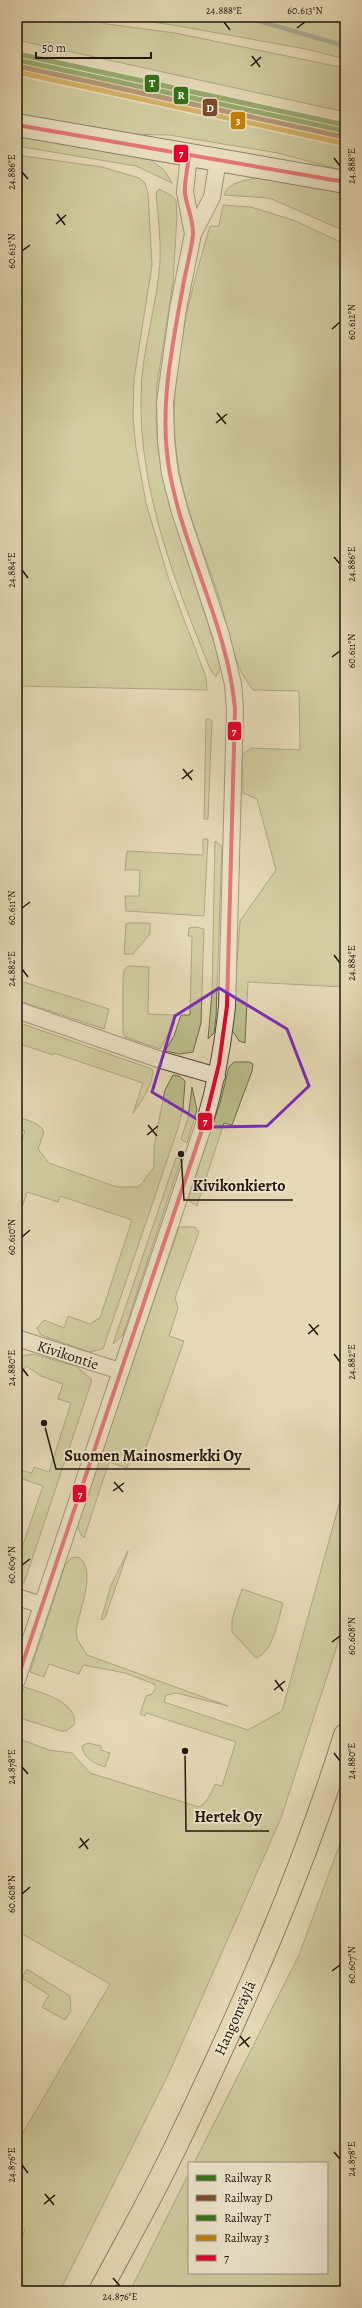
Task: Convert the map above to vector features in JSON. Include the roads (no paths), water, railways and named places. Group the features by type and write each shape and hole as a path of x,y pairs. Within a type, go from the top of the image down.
{"highway":[{"name":"Hangonväylä","path":"100,2291 178,2143 249,1988 325,1800 345,1735"}],"main road":[{"path":"17,125 345,182"}],"street":[{"path":"189,155 184,192 193,234"},
{"path":"17,1680 204,1121 217,1076 227,1006 235,709 232,684 221,635 180,512 170,474 166,440 165,402 170,358 193,234 212,197 218,160"},
{"path":"17,1010 158,1059 217,1076"},
{"name":"Kivikontie","path":"17,1338 120,1371"},
{"path":"17,1597 42,1605"}],"waterway":[{"path":"245,17 345,46"}],"rail line":[{"name":"T","path":"18,54 345,125"},
{"name":"R","path":"17,60 345,131"},
{"name":"D","path":"17,66 344,137"},
{"name":"3","path":"17,72 342,143"}],"place":[{"name":"Kivikonkierto","path":"181,1154"},
{"name":"Suomen Mainosmerkki Oy","path":"44,1423"},
{"name":"Hertek Oy","path":"185,1751"}]}
